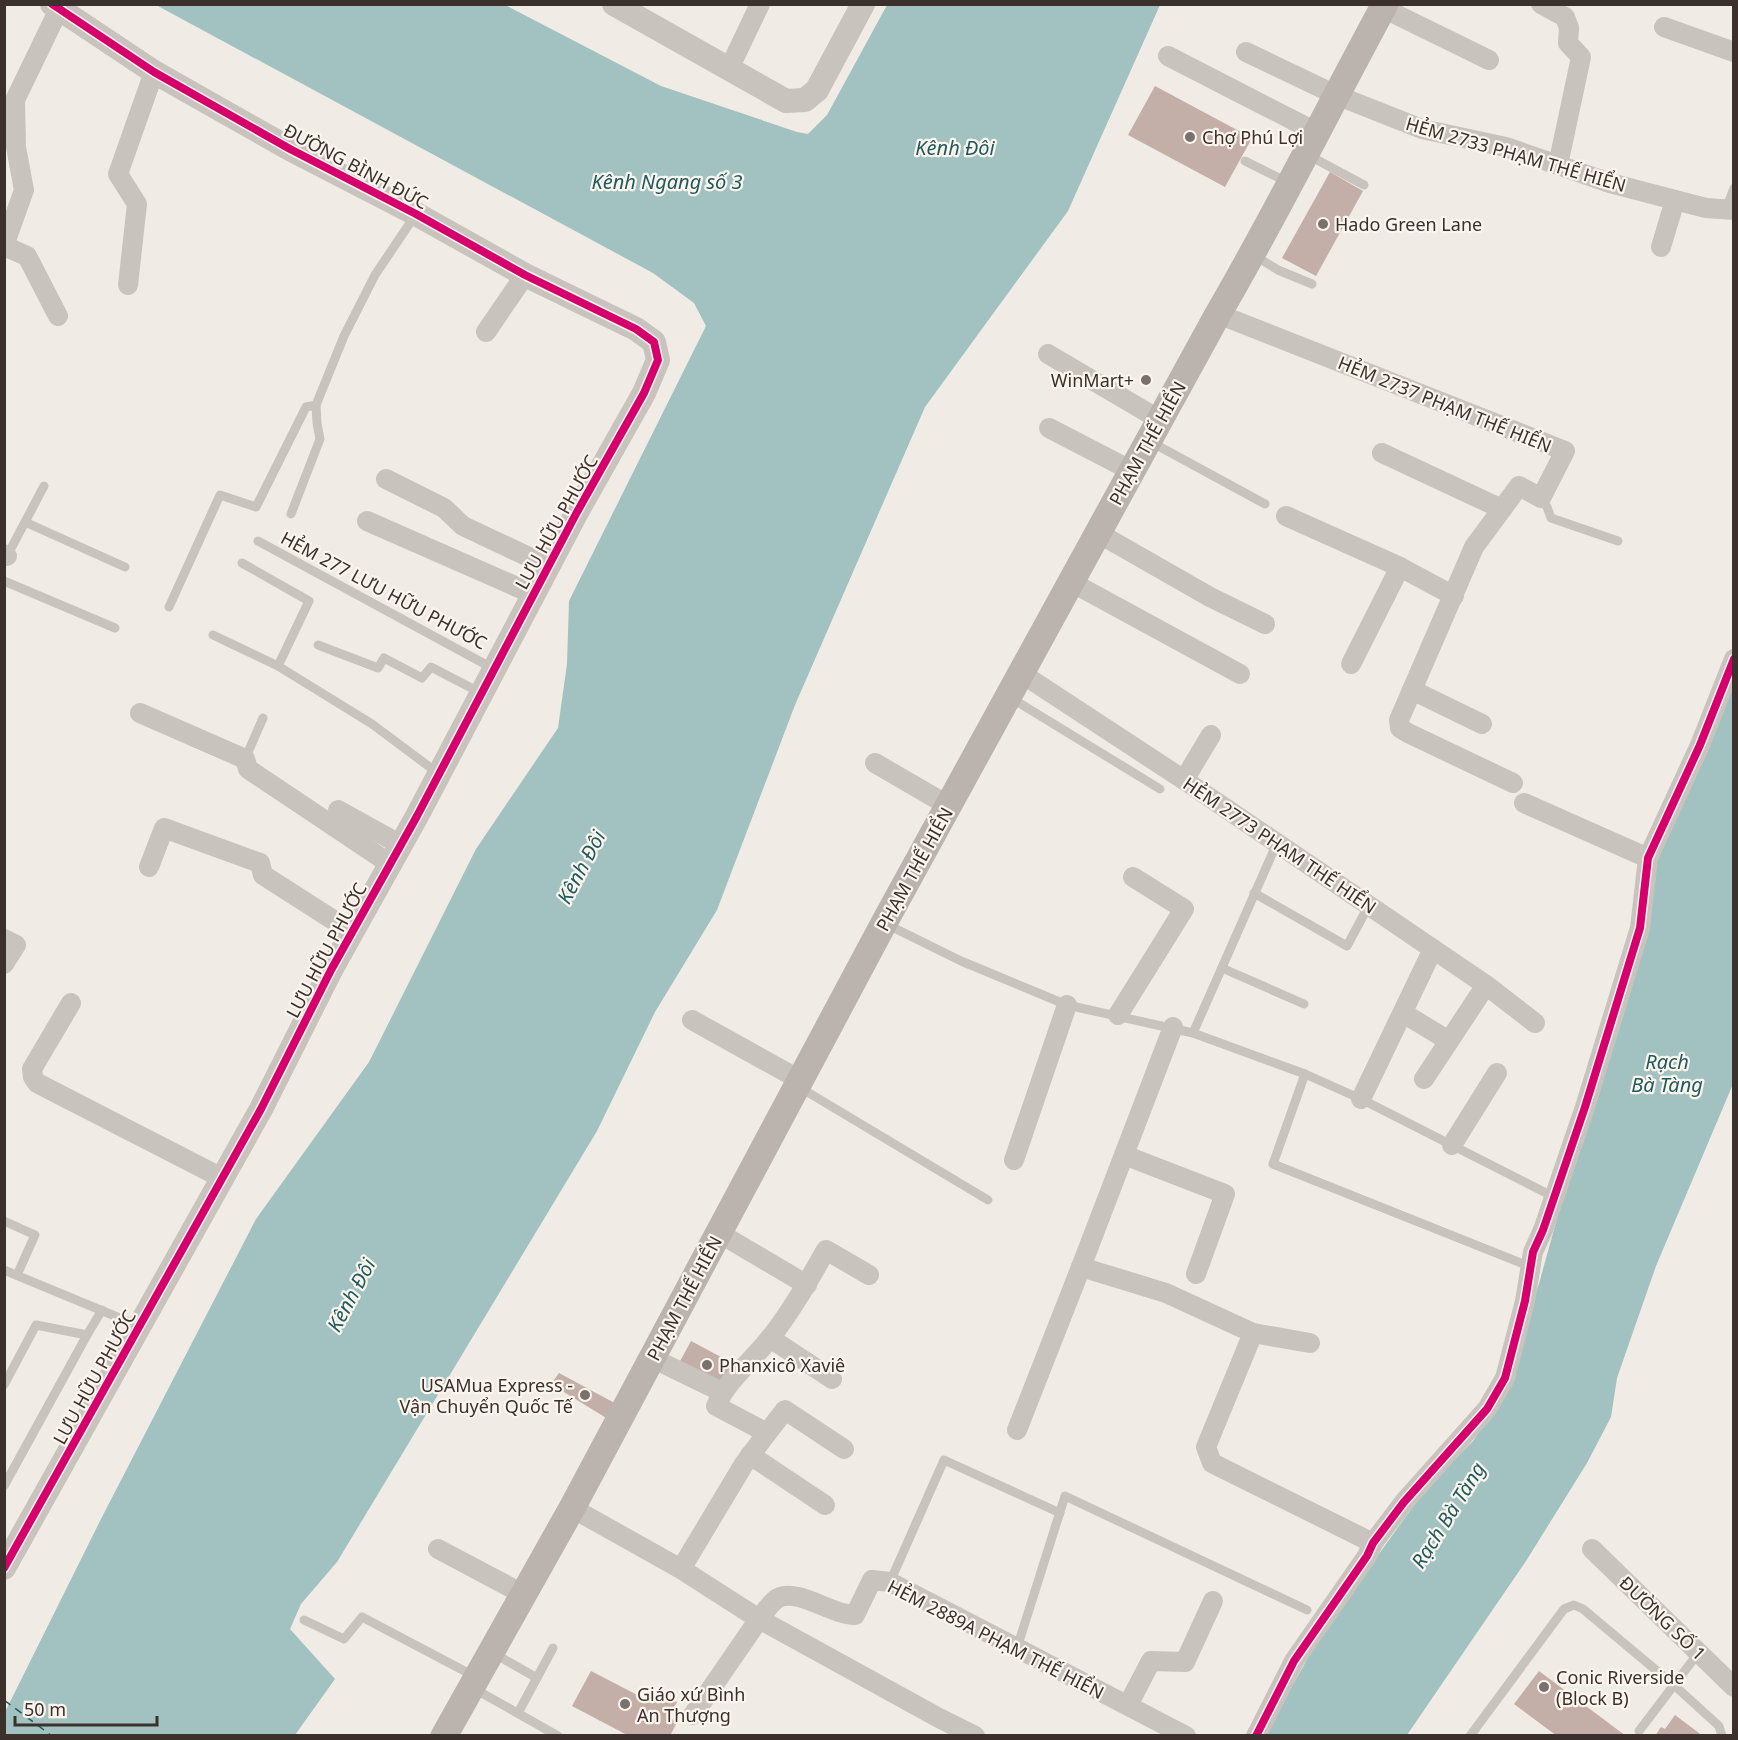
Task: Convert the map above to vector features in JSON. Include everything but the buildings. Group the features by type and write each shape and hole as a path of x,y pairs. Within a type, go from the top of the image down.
{"main road":[{"name":"PHẠM THẾ HIỂN","path":"444,1736 572,1508 884,923 1218,314 1253,255 1384,6"}],"street":[{"path":"729,69 760,4"},
{"path":"623,7 786,101 806,100 817,90 863,4"},
{"path":"1384,6 1489,60"},
{"path":"1546,6 1565,17 1569,28 1568,42 1581,57 1557,165"},
{"path":"56,7 15,100 16,147 24,190 12,203 4,246 27,256 58,316"},
{"name":"ĐƯỜNG BÌNH ĐỨC","path":"56,7 154,72 290,149 416,214 525,275 636,329 654,342"},
{"path":"1664,27 1734,52"},
{"name":"HẺM 2733 PHẠM THẾ HIỂN","path":"1246,52 1336,95 1422,129 1506,147 1610,183 1706,208 1730,210"},
{"path":"1168,56 1311,143"},
{"path":"128,285 136,204 118,174 154,72"},
{"path":"1661,247 1675,200"},
{"path":"486,332 525,275"},
{"name":"HẺM 2737 PHẠM THẾ HIỂN","path":"1218,314 1565,451 1541,498"},
{"name":"LƯU HỮU PHƯỚC","path":"7,1556 261,1109 352,932 439,774 548,566 644,393 658,360 654,342"},
{"path":"1048,354 1154,431"},
{"path":"1049,428 1132,471"},
{"path":"1382,453 1502,509"},
{"path":"386,479 444,508 463,526 548,566"},
{"path":"1513,783 1400,728 1399,720 1474,547 1519,486 1541,498"},
{"path":"1286,516 1400,567 1454,596"},
{"path":"367,521 533,594"},
{"path":"1098,533 1210,597 1265,624"},
{"path":"1351,664 1400,567"},
{"path":"1071,582 1240,674"},
{"path":"1256,1736 1294,1661 1373,1543 1404,1502 1487,1409 1504,1378 1525,1301 1533,1252 1543,1230 1585,1107 1640,928 1648,858 1700,745 1734,659"},
{"name":"HẺM 2773 PHẠM THẾ HIỂN","path":"1021,673 1369,905 1486,985 1535,1023"},
{"path":"1413,690 1482,724"},
{"path":"140,713 245,759 248,769 395,855"},
{"path":"1184,780 1211,735"},
{"path":"875,762 949,806"},
{"path":"1524,803 1648,858"},
{"path":"338,810 395,855"},
{"path":"149,867 164,828 260,863 263,875 352,932"},
{"path":"1118,1015 1184,909 1132,877"},
{"path":"4,939 16,945 4,964"},
{"path":"1360,1099 1433,949"},
{"path":"1424,1079 1486,985"},
{"path":"71,1003 32,1069 37,1083 222,1178"},
{"path":"1014,1160 1067,1005"},
{"path":"1403,1013 1449,1041"},
{"path":"692,1020 799,1083"},
{"path":"1017,1430 1173,1027"},
{"path":"1452,1145 1497,1073"},
{"path":"1124,1155 1225,1194 1196,1274"},
{"path":"719,1233 807,1285"},
{"path":"767,1433 716,1406 722,1392 770,1338 807,1285 826,1250 869,1275"},
{"path":"1081,1267 1167,1293 1253,1333 1310,1343"},
{"path":"1253,1333 1206,1447 1212,1463 1373,1543"},
{"path":"770,1338 832,1379"},
{"path":"652,1358 722,1392"},
{"path":"681,1569 750,1455 785,1410 844,1449"},
{"path":"750,1455 825,1506"},
{"path":"572,1508 681,1569 759,1619 975,1736"},
{"path":"438,1549 523,1594"},
{"name":"ĐƯỜNG SỐ 1","path":"1592,1550 1734,1687"},
{"name":"HẺM 2889A PHẠM THẾ HIỂN","path":"759,1619 776,1599 788,1596 801,1598 844,1615 855,1615 872,1580 890,1582 1186,1736"},
{"path":"1128,1705 1151,1661 1185,1662 1213,1601"},
{"path":"693,1715 759,1619"}],"lane":[{"path":"1311,143 1364,185"},
{"path":"1245,161 1289,183"},
{"path":"1730,210 1734,188"},
{"path":"291,514 320,439 316,405 344,336 375,275 416,214"},
{"path":"1253,255 1278,270 1312,284"},
{"path":"169,607 220,495 256,507 306,408 316,405"},
{"path":"1154,431 1265,504"},
{"path":"5,557 44,486"},
{"path":"1541,498 1551,518 1618,541"},
{"path":"25,522 125,567"},
{"name":"HẺM 277 LƯU HỮU PHƯỚC","path":"258,541 494,669"},
{"path":"242,563 309,602 278,666"},
{"path":"4,581 115,628"},
{"path":"213,635 278,666 372,724 439,774"},
{"path":"318,645 378,668 384,658 422,678 431,667 482,693"},
{"path":"1009,697 1160,789"},
{"path":"245,759 263,718"},
{"path":"1193,1033 1277,843"},
{"path":"1254,893 1347,946 1369,905"},
{"path":"884,923 961,961 1067,1005 1173,1027 1305,1074 1360,1099 1554,1197"},
{"path":"1222,968 1304,1004"},
{"path":"1305,1074 1273,1164 1531,1267"},
{"path":"799,1083 988,1200"},
{"path":"4,1221 35,1235 16,1275"},
{"path":"4,1270 139,1326"},
{"path":"4,1486 102,1310"},
{"path":"4,1385 36,1325 87,1335"},
{"path":"890,1582 944,1460 1060,1513"},
{"path":"1017,1648 1065,1496 1307,1611"},
{"path":"1470,1736 1564,1609 1574,1605 1583,1609 1675,1686 1719,1726 1722,1736"},
{"path":"304,1620 344,1639 362,1617 473,1682 518,1713 558,1736"},
{"path":"518,1713 553,1648"},
{"path":"490,1652 537,1678"},
{"path":"1639,1731 1699,1652"}],"water":[{"name":"Kênh Đôi","path":"156,5 505,5 661,86 808,134 827,115 887,5 1160,5 1068,211 925,407 795,705 717,910 655,1012 597,1131 337,1562 301,1604 290,1629 335,1679 295,1735 5,1735 5,1712 102,1517 256,1219 369,1062 476,849 558,728 567,664 569,601 706,326 694,303 653,273"},
{"name":"Rạch Bà Tàng","path":"1733,680 1733,1084 1656,1266 1617,1378 1611,1417 1587,1463 1526,1561 1407,1735 1264,1736 1340,1601 1376,1558 1427,1487 1473,1441 1504,1395 1540,1280 1659,850"}],"ferry route":[{"path":"4,1700 52,1736"}],"cycle path":[{"path":"4,1568 261,1109 331,970 417,816 577,512 644,393 658,360 654,342 636,329 525,275 416,214 290,149 154,72 52,4"},
{"path":"1256,1736 1294,1661 1367,1556 1373,1543 1404,1502 1487,1409 1505,1378 1525,1301 1533,1252 1543,1230 1585,1107 1640,928 1648,858 1700,745 1734,659"}],"place":[{"name":"Chợ Phú Lợi","path":"1190,137"},
{"name":"Hado Green Lane","path":"1323,224"},
{"name":"WinMart+","path":"1146,380"},
{"name":"Phanxicô Xaviê","path":"707,1365"},
{"name":"USAMua Express - Vận Chuyển Quốc Tế","path":"585,1395"},
{"name":"Conic Riverside (Block B)","path":"1544,1687"},
{"name":"Giáo xứ Bình An Thượng","path":"625,1704"}],"water label":[{"name":"Kênh Ngang số 3","path":"667,181"}]}
